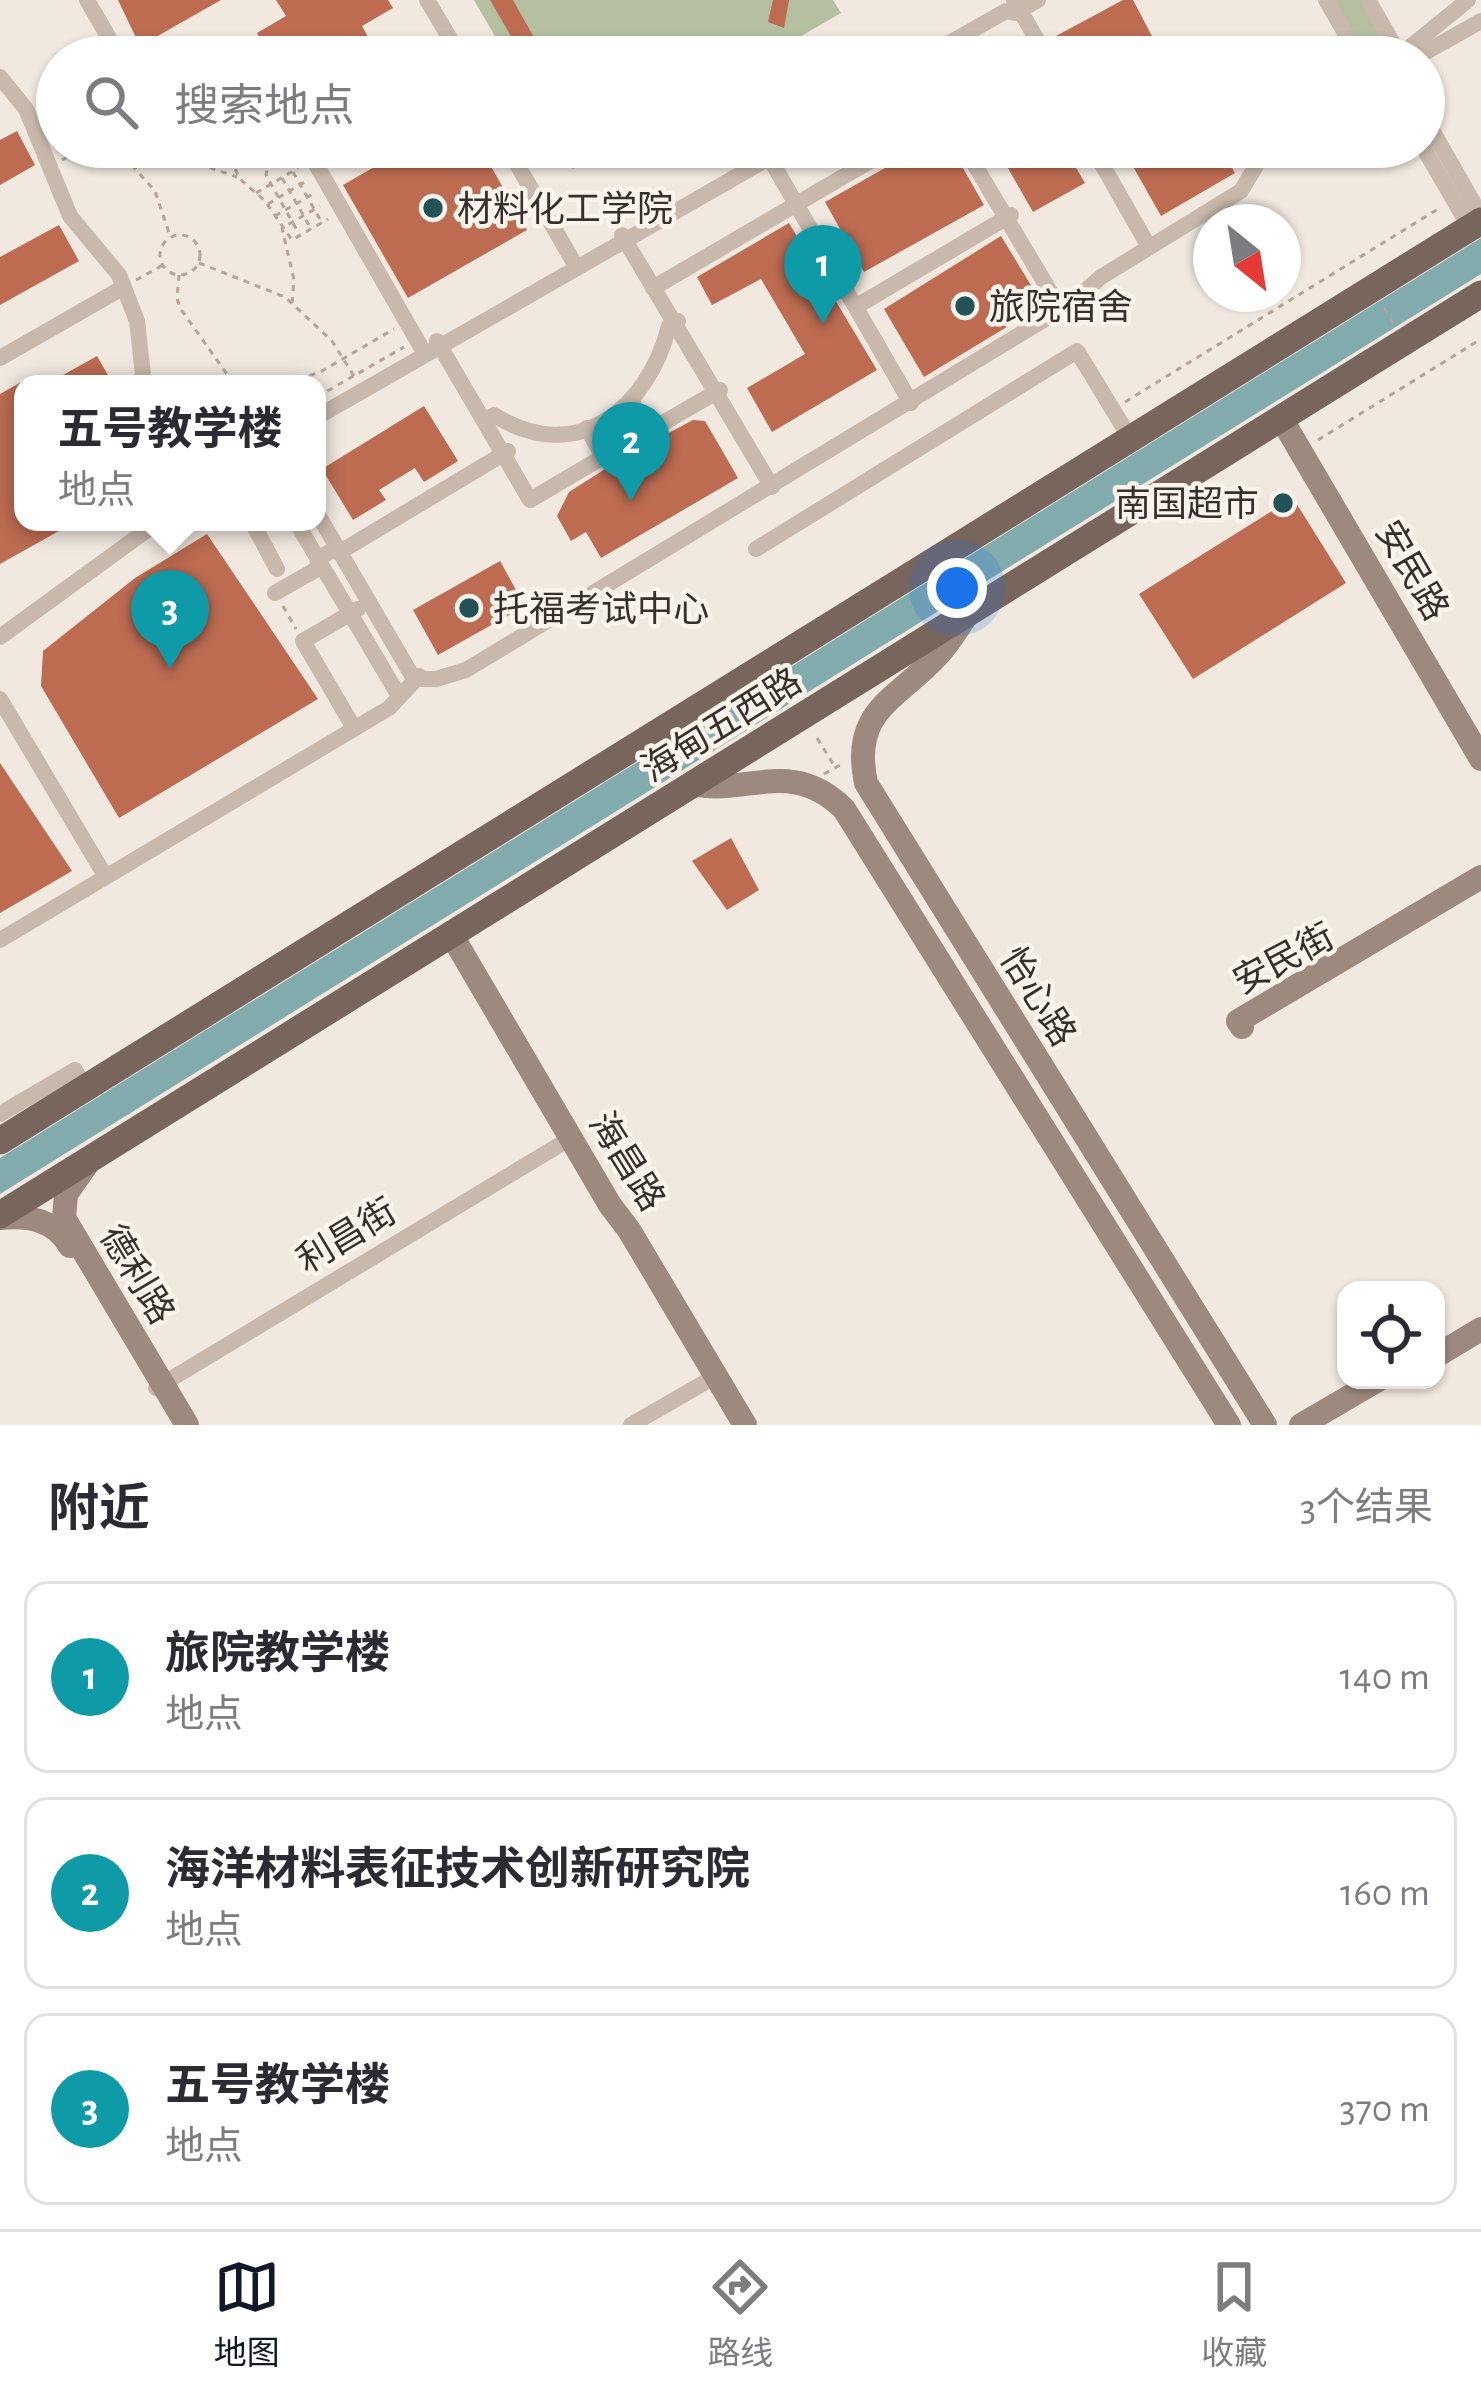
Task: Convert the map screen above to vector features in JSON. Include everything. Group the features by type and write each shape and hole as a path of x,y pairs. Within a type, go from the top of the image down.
{"main road":[{"name":"海甸五西路","path":"0,1141 1477,222"},
{"name":"海甸五西路","path":"0,1217 1481,294"}],"street":[{"path":"87,0 108,36"},
{"path":"424,0 445,36"},
{"path":"979,36 1038,0"},
{"path":"962,36 1006,11 1054,0"},
{"path":"1326,0 1347,36"},
{"path":"1368,0 1389,36"},
{"path":"1442,36 1450,29 1452,10 1468,0"},
{"path":"1424,36 1481,20"},
{"path":"0,77 26,109 36,133"},
{"path":"1445,158 1477,222"},
{"path":"50,168 70,216 107,257 124,287 140,333 143,375"},
{"path":"312,168 406,322 432,344 535,497 603,457 587,428"},
{"path":"522,168 577,264"},
{"path":"326,408 744,168"},
{"path":"781,168 912,399"},
{"path":"797,200 847,168"},
{"path":"654,284 856,168"},
{"path":"980,168 1062,307"},
{"path":"1107,168 1150,244"},
{"path":"0,936 353,726 415,675 453,670 490,652 912,399 1062,307 1097,275 1241,191 1253,168"},
{"path":"1435,168 1453,200 1477,222"},
{"path":"858,303 1007,214"},
{"path":"626,236 773,483"},
{"path":"1,354 124,287"},
{"path":"486,420 494,415 532,432 587,428 632,402 654,371 669,326 676,322"},
{"path":"756,548 1077,351 1130,437"},
{"path":"632,402 649,431 718,391"},
{"name":"安民路","path":"1284,416 1481,746"},
{"name":"安民路","path":"1284,416 1481,759"},
{"path":"318,559 332,551 344,553 508,456"},
{"path":"326,518 415,675"},
{"path":"326,526 344,553"},
{"path":"0,634 137,531"},
{"path":"0,634 145,531"},
{"path":"257,531 277,569"},
{"path":"301,531 398,693"},
{"path":"275,593 317,569 318,559"},
{"path":"353,726 303,641 372,601"},
{"name":"怡心路","path":"969,611 939,654 872,718 863,752 866,783 1265,1425"},
{"path":"0,699 103,872"},
{"name":"怡心路","path":"693,784 716,789 779,779 818,791 844,809 1229,1425"},
{"name":"安民街","path":"1481,881 1242,1027 1238,1021 1481,881"},
{"name":"海昌路","path":"446,937 566,1141 746,1425"},
{"path":"0,1114 75,1070 82,1082 117,1068"},
{"name":"利昌街","path":"159,1386 566,1141"},
{"name":"德利路","path":"92,1159 66,1194 64,1218 182,1425"},
{"name":"德利路","path":"0,1217 36,1219 63,1234 159,1386"},
{"path":"1445,1340 1481,1319"},
{"path":"1445,1351 1481,1329"},
{"path":"631,1425 713,1377"},
{"name":"海昌路","path":"713,1377 736,1425"},
{"path":"1301,1425 1363,1389"},
{"path":"1320,1425 1381,1389"}],"path":[{"path":"135,168 155,191 171,238"},
{"path":"210,168 239,178 267,204 292,239 334,215"},
{"path":"235,168 239,178"},
{"path":"265,168 300,235"},
{"path":"256,193 295,168"},
{"path":"292,172 322,222"},
{"path":"282,178 311,229"},
{"path":"267,204 313,178"},
{"path":"274,217 320,190"},
{"path":"1113,410 1453,200"},
{"path":"282,228 327,202"},
{"path":"282,228 294,280 292,303"},
{"path":"171,238 192,239 200,250 199,263 190,273 179,275 163,265 161,251 171,238"},
{"path":"199,263 277,292 324,332 354,376"},
{"path":"124,287 163,265"},
{"path":"179,275 180,308 228,375"},
{"path":"1378,298 1401,335"},
{"path":"311,375 406,322"},
{"path":"1306,447 1481,339"},
{"path":"326,392 432,344"},
{"path":"818,738 836,767"},
{"path":"812,781 847,761"}],"green space":[{"path":"474,0 833,0 841,13 801,36 495,36"},
{"path":"1329,0 1360,0 1381,36 1350,36"}],"water":[{"path":"1481,238 1481,274 0,1194 0,1158"}],"building":[{"path":"118,0 221,0 158,36 135,36"},
{"path":"276,0 388,0 393,8 362,26 368,36 259,36 286,16"},
{"path":"490,0 513,0 533,36 511,36"},
{"path":"773,0 789,0 784,28 768,22"},
{"path":"1123,0 1133,0 1152,36 1056,36"},
{"path":"17,131 35,165 0,185 0,140"},
{"name":"材料化工学院","path":"373,168 492,168 527,230 408,298 343,185"},
{"name":"旅院宿舍","path":"885,168 963,168 984,205 864,272 825,202"},
{"path":"1008,168 1076,168 1085,183 1033,212"},
{"path":"1134,168 1232,168 1235,173 1161,216"},
{"path":"789,223 877,370 772,432 747,388 805,354 761,279 712,305 697,277"},
{"path":"59,225 79,261 0,305 0,257"},
{"name":"旅院宿舍","path":"1001,236 1043,305 924,377 884,309"},
{"path":"97,356 108,375 63,375"},
{"path":"14,386 14,531 59,531 0,564 0,394"},
{"path":"424,406 458,461 424,482 415,468 379,490 386,500 353,520 326,476 326,467"},
{"path":"693,420 705,421 738,478 601,558 586,532 571,541 557,516 569,492 613,464 616,456 606,437 629,423 646,445"},
{"path":"1293,498 1346,583 1193,679 1139,594"},
{"path":"207,534 318,699 119,818 41,686 43,651 135,578"},
{"name":"托福考试中心","path":"500,561 525,606 438,655 413,610"},
{"path":"0,763 72,871 0,913"},
{"path":"731,838 759,890 727,910 692,861"}],"place":[{"name":"材料化工学院","path":"433,208"},
{"name":"旅院宿舍","path":"965,306"},
{"name":"旅院教学楼","path":"823,324"},
{"name":"海洋材料表征技术创新研究院","path":"631,501"},
{"name":"南国超市","path":"1283,503"},
{"name":"托福考试中心","path":"469,608"},
{"name":"五号教学楼","path":"170,669"}]}
